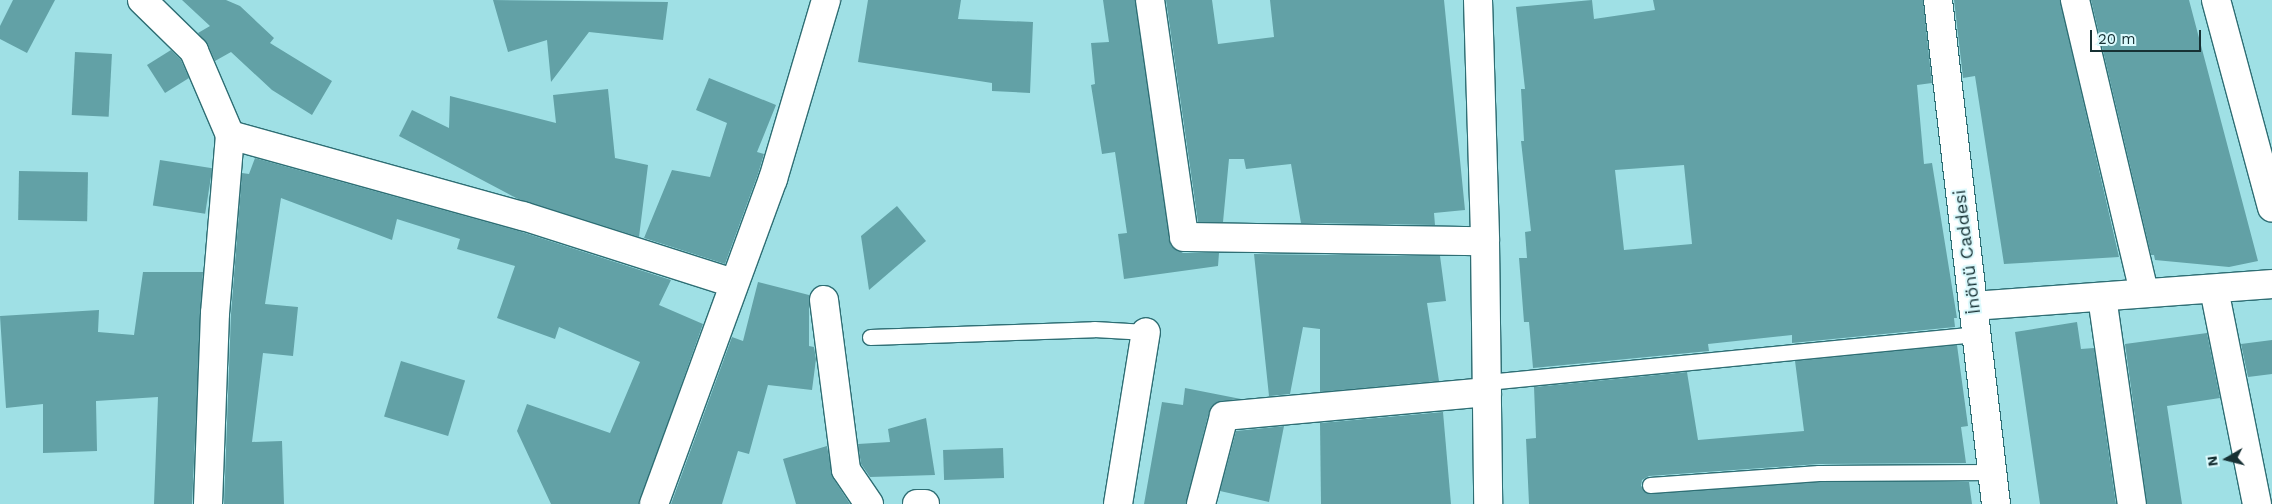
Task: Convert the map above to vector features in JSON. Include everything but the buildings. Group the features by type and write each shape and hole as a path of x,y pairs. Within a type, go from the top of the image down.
{"street":[{"path":"142,0 194,51 230,135 216,313 208,504"},
{"path":"654,504 733,283 773,179 806,75 826,0"},
{"path":"1150,0 1184,237 1485,241"},
{"path":"1478,0 1485,241 1488,504"},
{"name":"İnönü Caddesi","path":"1938,0 1996,504"},
{"path":"2075,0 2144,294"},
{"path":"2216,0 2272,208"},
{"path":"230,135 524,216 733,283"},
{"path":"1973,306 2272,284"},
{"path":"2214,288 2256,504"},
{"path":"2102,296 2132,504"},
{"path":"824,300 846,470 869,504"},
{"path":"1118,504 1146,332"},
{"path":"1201,504 1224,416 1487,387"},
{"path":"917,504 925,504"}],"lane":[{"path":"870,337 1094,329 1146,332"},
{"path":"1487,387 1976,334"},
{"path":"1650,485 1818,473 1992,472"}]}
